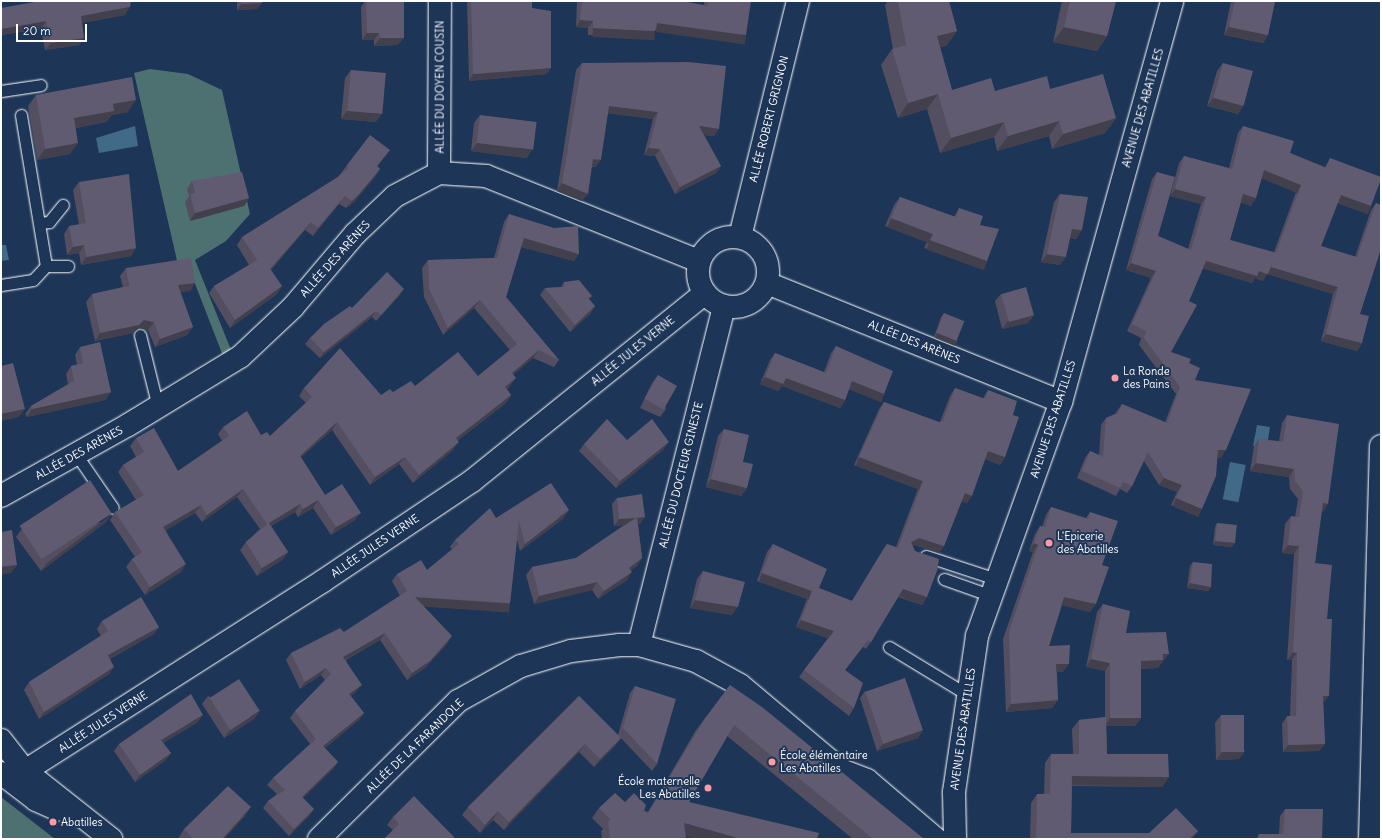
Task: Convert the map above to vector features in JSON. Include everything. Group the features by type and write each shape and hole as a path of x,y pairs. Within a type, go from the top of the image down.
{"street":[{"name":"ALLÉE DU DOYEN COUSIN","path":"439,173 440,1"},
{"name":"ALLÉE ROBERT GRIGNON","path":"740,237 798,1"},
{"name":"AVENUE DES ABATILLES","path":"955,839 954,792 977,636 1061,402 1172,1"},
{"path":"439,173 486,176 699,261"},
{"name":"ALLÉE DES ARÈNES","path":"1,496 158,408 240,358 293,307 355,234 395,196 439,173"},
{"path":"740,237 751,241 766,259 766,283 749,303 724,306 705,293 698,278 699,261 707,248 720,239 740,237"},
{"name":"ALLÉE DES ARÈNES","path":"766,283 1061,402"},
{"name":"ALLÉE JULES VERNE","path":"25,771 323,581 472,481 705,293"},
{"name":"ALLÉE DU DOCTEUR GINESTE","path":"639,645 724,306"},
{"path":"1370,839 1381,446"},
{"name":"ALLÉE DE LA FARANDOLE","path":"319,839 458,701 521,666 571,652 639,645 696,661 740,685 841,770 867,780 936,839"},
{"path":"3,749 25,771 111,839"},
{"path":"1,773 36,800 94,825"}],"lane":[{"path":"1,92 41,85"},
{"path":"22,115 46,266"},
{"path":"40,223 49,222 63,205"},
{"path":"1,285 33,280 46,266 68,266"},
{"path":"140,335 158,408"},
{"path":"76,454 113,508"},
{"path":"912,552 995,588"},
{"path":"944,579 995,588"},
{"path":"889,647 968,695"}],"green space":[{"path":"150,69 188,74 222,90 250,214 226,241 195,260 231,350 223,356 187,263 178,265 134,73"},
{"path":"1,797 55,839 1,839"}],"water":[{"path":"135,126 138,146 99,153 96,138"},
{"path":"1,245 6,245 9,260 1,261"},
{"path":"1257,425 1270,427 1267,446 1253,446"},
{"path":"1230,462 1246,465 1238,502 1223,499"}],"building":[{"path":"40,1 131,1 130,7 81,16 84,38 51,43 46,21 1,29 1,8"},
{"path":"241,1 262,1 262,3 241,4"},
{"path":"366,1 404,1 404,38 380,38 379,33 367,33"},
{"path":"471,1 532,1 532,8 551,11 551,68 473,74"},
{"path":"582,1 682,1 707,6 708,1 751,1 746,35 657,23 655,31 593,28 593,21 580,20"},
{"path":"898,1 949,1 957,31 937,36 952,90 991,78 995,91 1047,76 1050,89 1103,74 1116,118 1063,134 1059,121 1008,136 1004,122 951,138 938,94 908,103 892,49 906,45"},
{"path":"1070,1 1116,1 1107,36 1064,27"},
{"path":"1235,1 1275,2 1268,35 1229,27"},
{"path":"688,62 726,66 719,129 699,126 721,166 680,187 660,149 649,148 658,112 609,106 601,160 593,159 588,194 562,183 582,63"},
{"path":"1223,63 1253,71 1244,106 1214,98"},
{"path":"351,70 386,73 382,114 347,111"},
{"path":"132,77 136,100 113,104 114,111 74,118 78,143 45,149 36,95"},
{"path":"480,115 537,122 533,150 477,143"},
{"path":"1243,126 1294,141 1290,153 1326,168 1330,158 1381,177 1371,206 1341,195 1321,246 1357,257 1376,203 1381,205 1381,249 1360,314 1369,316 1362,343 1326,334 1338,287 1271,267 1274,259 1268,274 1259,271 1257,276 1206,261 1189,301 1197,305 1171,352 1191,359 1189,363 1200,368 1195,380 1251,389 1226,450 1218,450 1216,476 1202,509 1176,498 1182,485 1164,478 1148,452 1132,486 1123,482 1120,488 1082,471 1090,451 1103,457 1106,418 1118,413 1122,404 1167,423 1180,387 1144,338 1146,331 1132,324 1156,271 1131,263 1157,172 1175,177 1158,236 1191,250 1206,197 1175,189 1184,156 1232,169","holes":["1264,170 1301,185 1276,253 1230,240 1243,194 1256,198"]},
{"path":"370,135 390,150 377,166 380,169 352,201 345,196 318,228 311,222 270,269 282,286 235,320 214,286 257,260 242,237 338,177 348,168 347,165"},
{"path":"242,172 249,198 195,213 190,194 195,193 192,181"},
{"path":"129,174 136,248 86,257 84,245 73,247 69,226 86,223 79,182"},
{"path":"1060,194 1088,197 1082,230 1072,229 1066,257 1047,254"},
{"path":"900,197 956,217 959,208 983,216 980,225 999,229 987,261 930,240 933,234 891,218"},
{"path":"509,214 554,228 578,226 579,254 524,238 506,297 559,360 539,350 512,373 516,378 505,387 511,395 456,438 459,442 419,475 405,457 375,477 337,422 300,456 325,495 342,484 361,513 336,527 318,500 303,509 300,504 269,523 288,552 262,568 246,542 267,524 243,489 207,515 201,505 163,527 186,564 150,587 132,559 142,552 115,512 144,495 123,465 144,452 136,438 154,428 178,471 229,436 223,427 247,411 261,435 267,432 270,436 312,397 304,388 340,348 381,395 390,389 393,392 411,381 415,386 458,352 478,376 517,344 480,300 448,328 429,289 428,260 497,258"},
{"path":"191,258 195,283 178,285 193,327 160,339 154,322 144,320 139,325 100,333 92,294 129,286 126,268"},
{"path":"387,272 404,289 381,315 376,311 324,352 310,338 324,324 350,306 352,308"},
{"path":"579,280 592,296 588,298 595,306 575,325 545,288 564,287 564,282"},
{"path":"1026,287 1034,315 1009,322 1001,294"},
{"path":"944,313 964,321 957,341 936,332"},
{"path":"100,342 111,392 32,409 31,406 74,381 71,366 83,363 80,347"},
{"path":"836,346 893,371 884,394 852,381 845,400 786,378 783,384 765,377 775,353 826,373"},
{"path":"13,363 25,409 1,414 1,366"},
{"path":"658,375 677,386 664,409 644,398"},
{"path":"955,388 985,399 988,390 1017,401 1013,415 1019,417 1005,457 988,451 972,496 965,493 944,546 919,538 911,542 915,551 939,559 937,571 927,597 903,589 871,642 868,640 845,670 863,683 854,708 804,670 834,631 801,620 812,591 762,573 773,544 827,569 819,588 852,601 887,544 898,548 923,481 859,457 884,402 939,422 943,421"},
{"path":"1287,415 1339,424 1328,504 1323,503 1315,563 1332,565 1327,619 1332,619 1329,696 1323,696 1325,744 1288,745 1287,716 1296,716 1297,653 1293,652 1299,546 1288,545 1291,516 1299,517 1303,491 1295,481 1294,469 1256,463 1259,439 1283,442"},
{"path":"607,419 627,440 652,419 669,442 620,481 584,444"},
{"path":"724,429 749,435 743,462 753,464 747,488 711,479"},
{"path":"90,480 112,514 41,559 20,526"},
{"path":"551,483 569,510 525,544 519,521 510,603 415,597 452,636 430,661 412,673 385,633 343,657 362,685 349,694 364,713 323,746 338,762 302,797 314,809 294,829 268,801 285,790 273,778 316,739 295,711 331,674 326,668 305,682 291,653 340,628 344,632 407,591 397,574 421,560 427,570 459,544 455,540 490,508 496,518"},
{"path":"642,494 645,517 619,519 617,498"},
{"path":"1051,507 1088,519 1090,512 1118,521 1102,565 1109,567 1096,604 1064,597 1049,646 1070,645 1069,664 1056,664 1058,700 1011,704 1009,632 1038,545 1034,543 1040,526 1045,527"},
{"path":"637,517 642,558 629,568 632,572 604,591 597,582 539,596 532,567 576,558"},
{"path":"1217,523 1237,525 1235,543 1215,541"},
{"path":"12,530 17,565 1,567 1,532"},
{"path":"1193,562 1212,564 1211,587 1190,583"},
{"path":"703,571 745,582 738,607 695,600"},
{"path":"141,597 159,627 108,655 114,667 44,712 29,682 108,631 102,621"},
{"path":"1103,604 1130,611 1126,633 1166,632 1169,654 1163,654 1163,660 1141,661 1141,718 1110,718 1110,663 1091,659"},
{"path":"905,678 923,730 883,744 865,692"},
{"path":"239,679 260,711 230,730 210,698"},
{"path":"730,685 762,707 924,839 873,839 734,725 689,802 819,833 817,839 741,839 684,823 686,839 610,839 608,821 611,820 599,808 615,793 625,802 634,793 646,805 644,811 648,813 704,720"},
{"path":"635,686 676,699 657,764 623,728"},
{"path":"191,694 203,715 161,740 171,753 140,775 119,744"},
{"path":"579,696 621,738 600,759 585,744 509,822 498,811 485,825 468,807"},
{"path":"1221,715 1244,715 1244,752 1221,752"},
{"path":"1106,717 1107,754 1168,754 1169,777 1072,776 1071,833 1149,833 1176,808 1198,831 1189,839 1036,839 1037,794 1050,794 1051,754 1079,754 1079,720"},
{"path":"228,786 251,807 222,839 193,839 184,829"},
{"path":"414,796 454,837 452,839 384,839 399,824 393,817"},
{"path":"1285,809 1323,809 1322,839 1259,839 1259,834 1283,834"}],"place":[{"name":"La Ronde des Pains","path":"1115,378"},
{"name":"L'Epicerie des Abatilles","path":"1049,543"},
{"name":"École élémentaire Les Abatilles","path":"772,762"},
{"name":"École maternelle Les Abatilles","path":"708,788"},
{"name":"Abatilles","path":"53,822"}]}
